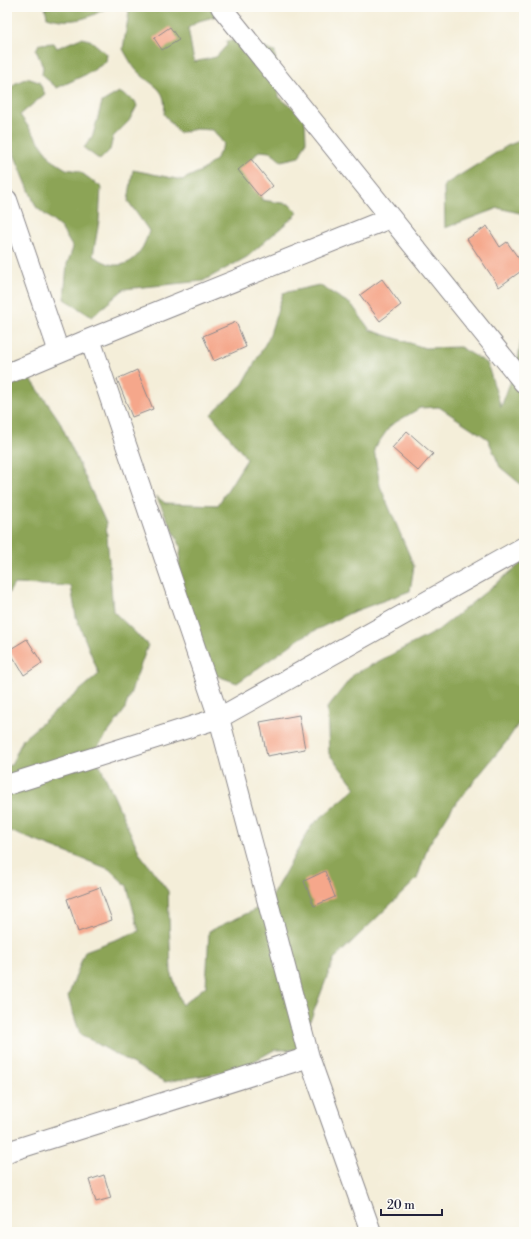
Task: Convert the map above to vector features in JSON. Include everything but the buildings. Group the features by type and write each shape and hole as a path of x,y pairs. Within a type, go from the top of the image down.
{"street":[{"path":"221,7 524,384"},
{"path":"7,200 59,352"},
{"path":"7,374 390,218"},
{"path":"90,339 219,718 309,1057 371,1232"},
{"path":"7,785 219,718 524,547"},
{"path":"7,1152 309,1057"}],"green space":[{"path":"45,7 108,7 86,18 78,20 63,20 47,17"},
{"path":"125,7 212,7 217,16 199,21 188,28 194,62 216,57 227,45 226,41 243,40 275,52 279,97 305,118 306,142 299,157 281,161 270,152 259,151 249,163 262,200 289,204 298,213 247,257 203,281 124,289 92,317 64,299 67,264 73,248 61,228 36,207 7,137 7,95 14,84 27,78 39,82 45,94 20,115 52,160 66,169 79,171 101,187 99,221 93,256 111,264 124,264 134,258 142,249 149,231 128,201 133,170 182,180 203,170 216,159 224,144 213,130 196,129 179,133 164,114 165,105 161,92 136,70 123,49 129,12"},
{"path":"81,38 90,40 107,54 106,62 89,73 57,88 42,75 43,67 36,50 39,44 54,43 57,48"},
{"path":"119,92 135,101 137,106 129,121 113,137 110,150 100,160 84,148 93,135 102,102"},
{"path":"524,139 524,214 498,208 445,228 444,185 507,146"},
{"path":"319,285 352,305 370,330 425,348 460,347 487,363 501,407 517,364 524,324 524,487 500,467 488,439 439,407 420,408 391,425 374,449 380,486 414,566 410,591 350,613 302,637 237,683 206,672 177,581 181,547 156,496 165,503 218,505 247,459 211,414 243,384 269,337 283,293"},
{"path":"20,363 59,420 106,523 113,611 148,645 124,711 94,752 140,854 168,891 171,972 182,1005 206,986 209,931 267,904 312,825 356,788 329,754 327,708 354,674 437,631 524,561 524,715 507,741 453,807 428,846 417,879 334,959 299,1050 274,1050 251,1063 230,1071 165,1082 80,1034 68,997 85,951 139,931 127,886 109,869 7,830 7,766 11,765 23,739 99,674 76,617 71,586 14,584 7,596 7,368"}]}
